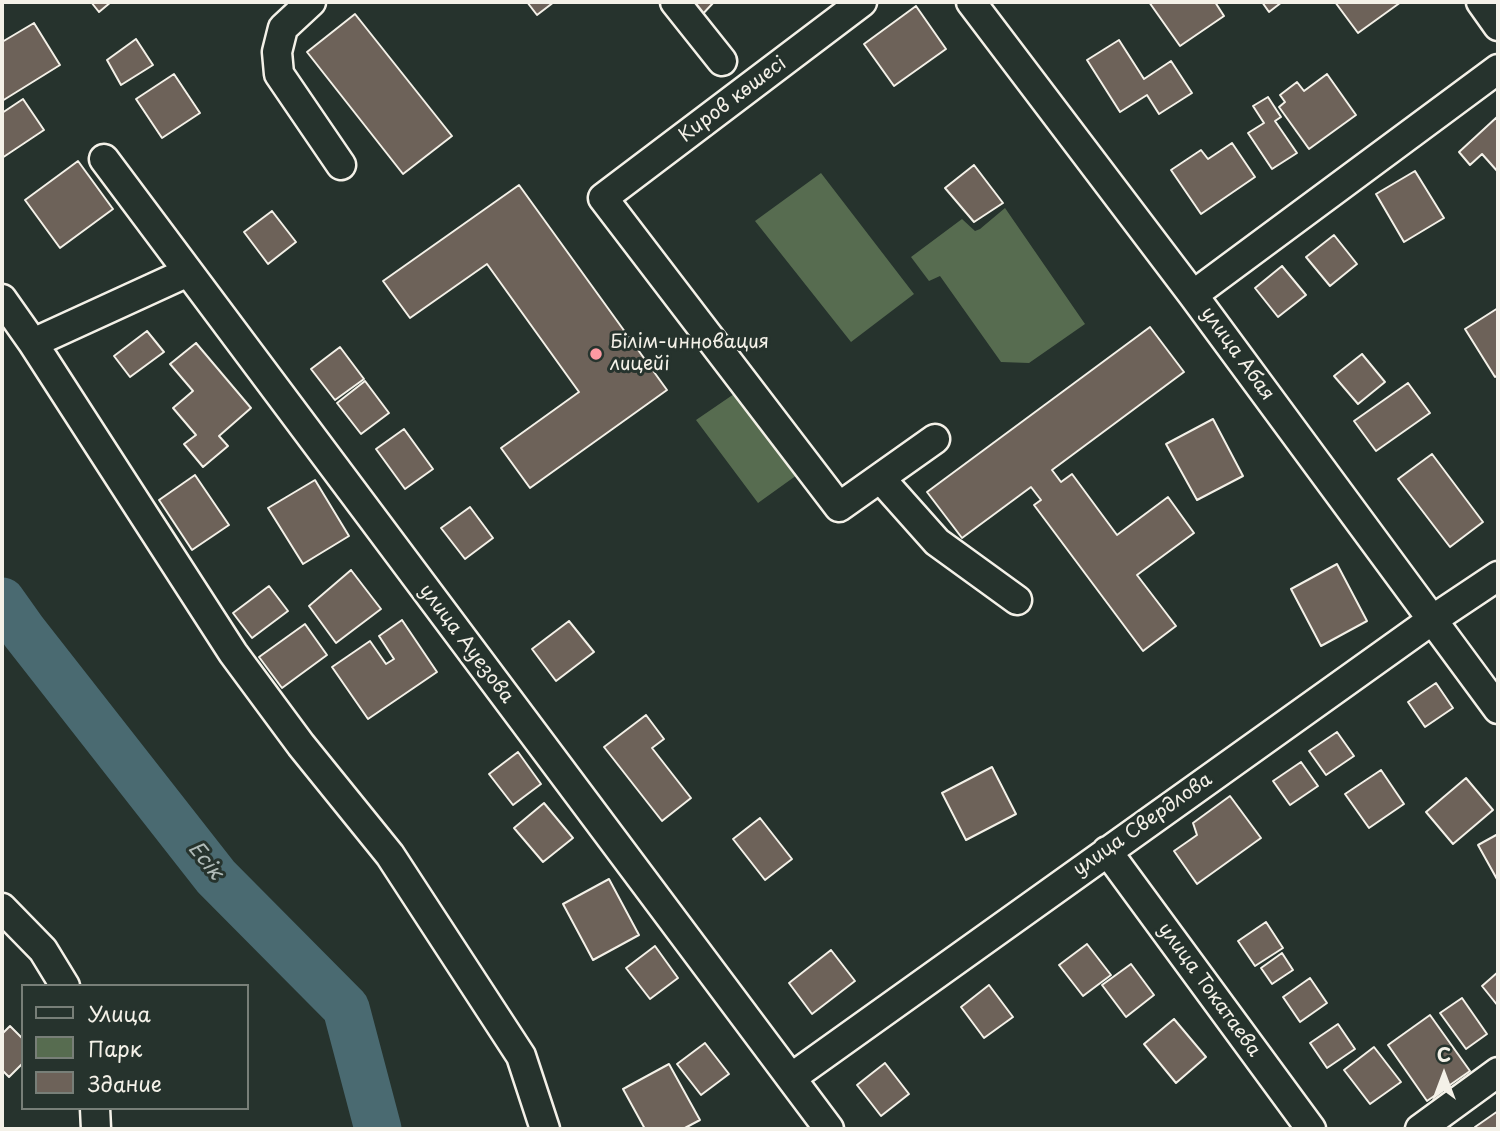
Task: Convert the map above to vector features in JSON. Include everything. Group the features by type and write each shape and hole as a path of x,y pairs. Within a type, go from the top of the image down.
{"street":[{"path":"311,2 283,28 277,52 279,74 341,165"},
{"path":"675,2 722,61"},
{"name":"Киров көшесі","path":"862,2 603,198 839,507 880,478"},
{"name":"улица Абая","path":"971,2 1193,295 1498,709"},
{"path":"1481,2 1498,26"},
{"path":"1193,295 1498,69"},
{"name":"улица Ауезова","path":"104,159 829,1129"},
{"path":"33,343 188,272"},
{"path":"2,299 233,653 301,745 382,845 521,1056 545,1129"},
{"path":"934,439 880,478 937,542 1017,600"},
{"name":"улица Свердлова","path":"791,1078 1432,620 1498,576"},
{"name":"улица Токатаева","path":"1107,851 1311,1129"},
{"path":"2,908 43,950 64,984"},
{"path":"1420,1129 1498,1072"},
{"path":"94,1110 96,1129"}],"green space":[{"path":"821,173 914,294 851,342 755,221"},
{"path":"1005,208 1085,324 1029,363 1001,362 940,276 929,281 911,257 962,219 975,231"},
{"path":"734,394 797,475 758,503 696,420"}],"building":[{"path":"91,2 111,2 99,12"},
{"path":"527,2 554,2 537,15"},
{"path":"688,2 714,2 699,18"},
{"path":"1149,2 1215,2 1224,16 1180,46"},
{"path":"1262,2 1282,2 1269,12"},
{"path":"1335,2 1401,2 1358,33"},
{"path":"916,6 946,49 894,86 864,44"},
{"path":"355,14 452,136 403,174 307,52"},
{"path":"34,23 60,65 2,101 2,42"},
{"path":"136,39 153,65 121,85 107,60"},
{"path":"1119,40 1144,79 1171,61 1192,93 1159,114 1147,95 1120,112 1087,60"},
{"path":"174,74 200,113 162,138 136,99"},
{"path":"1327,74 1356,115 1309,149 1279,107 1285,102 1280,95 1297,82 1304,91"},
{"path":"1268,97 1281,117 1275,121 1297,153 1272,169 1248,133 1264,123 1253,106"},
{"path":"23,99 44,130 2,158 2,113"},
{"path":"1497,117 1498,172 1482,154 1470,165 1459,152"},
{"path":"1232,143 1255,177 1201,214 1171,170 1201,150 1208,159"},
{"path":"78,161 113,209 60,248 25,200"},
{"path":"974,165 1003,203 974,222 945,188"},
{"path":"1415,171 1444,218 1404,242 1376,194"},
{"name":"Білім-инновация лицейі","path":"519,185 667,390 530,488 501,448 579,392 487,264 410,318 383,281"},
{"path":"272,211 296,242 268,264 244,232"},
{"path":"1334,235 1357,264 1330,286 1306,257"},
{"path":"1282,266 1306,295 1278,317 1255,288"},
{"path":"1498,308 1498,375 1495,377 1465,329"},
{"path":"1150,327 1184,372 1052,470 1061,482 1072,474 1117,535 1168,497 1194,533 1137,575 1176,626 1143,651 1034,505 1041,500 1031,487 962,538 927,492"},
{"path":"147,331 164,352 130,377 114,356"},
{"path":"196,343 251,408 219,436 228,446 203,467 184,444 196,435 173,408 193,391 170,364"},
{"path":"340,347 364,379 335,400 311,369"},
{"path":"1362,354 1385,382 1358,404 1334,376"},
{"path":"365,381 389,413 361,434 337,403"},
{"path":"1408,383 1430,413 1376,451 1354,421"},
{"path":"1213,419 1243,476 1197,500 1166,444"},
{"path":"404,429 433,469 405,489 376,449"},
{"path":"1432,454 1483,522 1450,547 1398,479"},
{"path":"195,475 229,525 192,550 159,500"},
{"path":"315,480 349,536 303,564 268,508"},
{"path":"470,507 493,538 465,559 441,528"},
{"path":"1337,564 1367,621 1321,646 1291,589"},
{"path":"351,570 381,609 336,643 309,606"},
{"path":"269,586 288,611 252,638 233,613"},
{"path":"402,620 437,672 368,719 332,667 370,641 386,664 394,659 379,636"},
{"path":"569,621 594,652 556,681 532,649"},
{"path":"305,624 327,655 282,688 259,657"},
{"path":"1436,683 1453,708 1425,727 1408,702"},
{"path":"646,715 664,739 652,748 691,798 662,821 604,747"},
{"path":"1337,732 1354,756 1326,775 1309,751"},
{"path":"518,752 541,784 513,805 489,774"},
{"path":"1301,762 1318,786 1290,805 1273,781"},
{"path":"992,767 1016,814 966,840 942,793"},
{"path":"1381,770 1404,804 1369,828 1345,794"},
{"path":"1466,778 1493,810 1453,844 1426,812"},
{"path":"1230,796 1261,838 1197,884 1174,851 1197,835 1193,823"},
{"path":"544,803 573,838 543,862 514,828"},
{"path":"760,818 792,859 765,880 733,839"},
{"path":"1498,834 1498,881 1478,845"},
{"path":"609,879 639,935 593,960 563,904"},
{"path":"1266,922 1283,948 1255,966 1238,941"},
{"path":"1087,944 1111,975 1083,996 1059,965"},
{"path":"655,946 678,978 650,999 626,968"},
{"path":"831,950 855,981 812,1014 789,983"},
{"path":"1282,953 1293,970 1272,984 1261,968"},
{"path":"1131,964 1154,995 1126,1017 1102,985"},
{"path":"1498,972 1498,1006 1482,986"},
{"path":"1310,978 1327,1003 1300,1022 1283,997"},
{"path":"989,985 1013,1017 984,1038 961,1007"},
{"path":"1462,998 1487,1034 1466,1049 1440,1013"},
{"path":"1430,1015 1470,1071 1427,1101 1388,1045"},
{"path":"1174,1019 1206,1057 1176,1083 1144,1044"},
{"path":"1338,1024 1355,1049 1327,1068 1310,1043"},
{"path":"10,1026 21,1037 21,1065 9,1077 2,1070 2,1034"},
{"path":"705,1043 729,1074 701,1095 677,1064"},
{"path":"1374,1047 1401,1082 1370,1104 1344,1070"},
{"path":"885,1063 909,1094 881,1116 857,1085"},
{"path":"669,1064 700,1120 683,1129 645,1129 623,1089"},
{"path":"1498,1111 1498,1129 1476,1129 1475,1127"}],"waterway":[{"name":"Есік","path":"2,601 216,877 346,1008 378,1129"}],"place":[{"name":"Білім-инновация лицейі","path":"596,354"}]}
